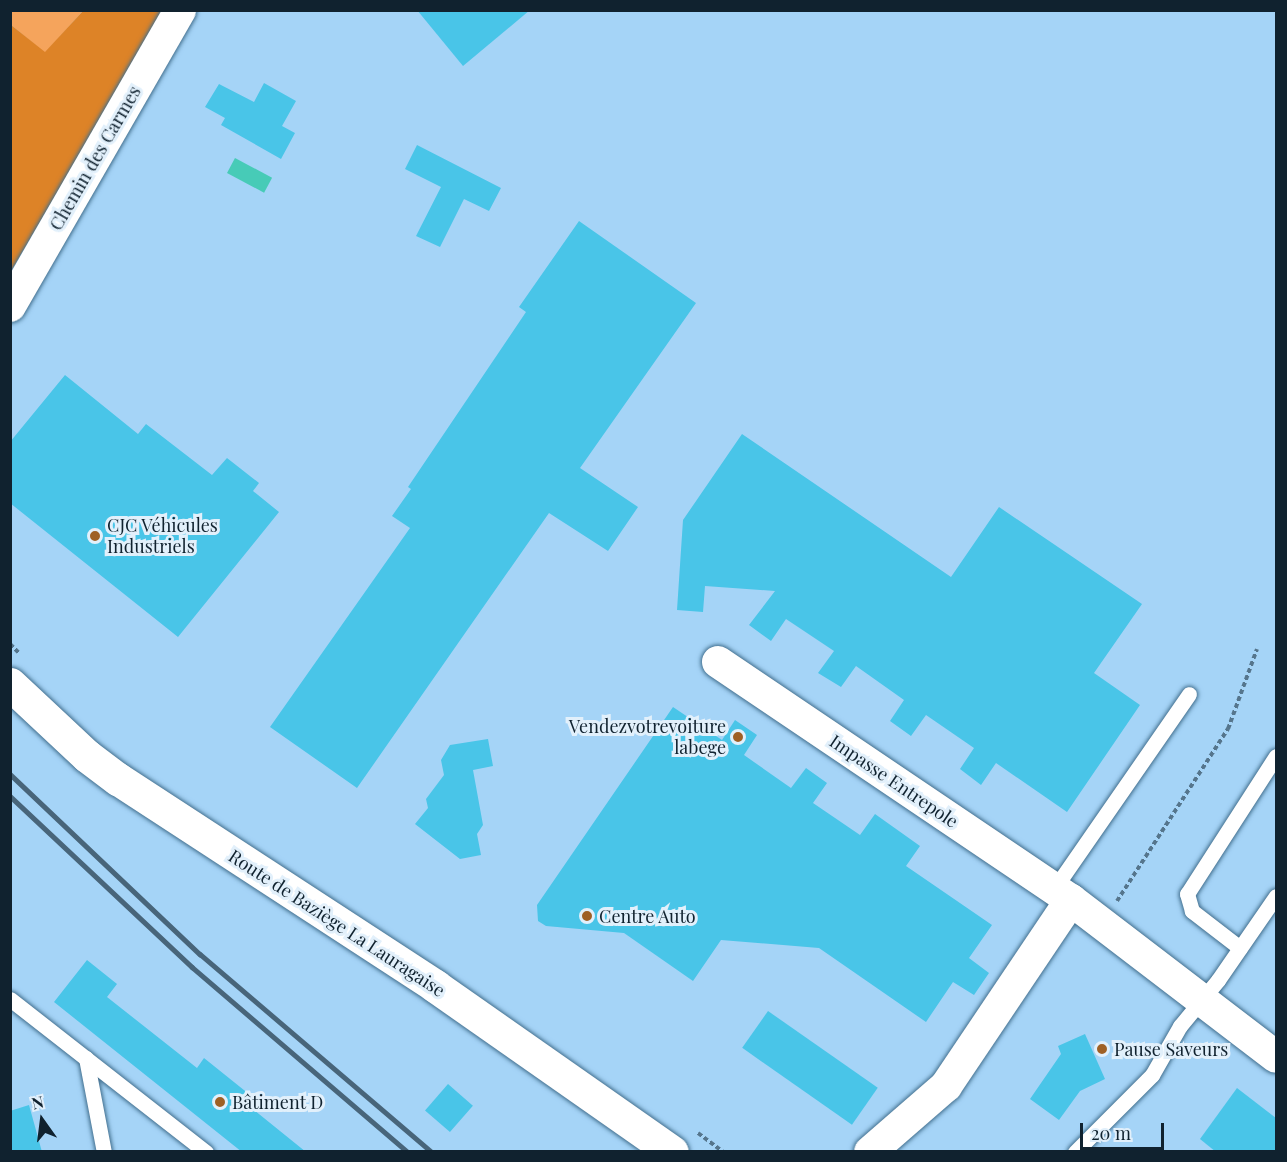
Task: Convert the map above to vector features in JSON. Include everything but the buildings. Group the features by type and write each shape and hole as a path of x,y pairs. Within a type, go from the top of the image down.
{"main road":[{"name":"Route de Baziège La Lauragaise","path":"10,684 87,756 118,779 435,986 672,1152"}],"street":[{"name":"Chemin des Carmes","path":"10,306 180,10"},
{"name":"Impasse Entrepole","path":"718,662 1062,895 1204,999 1276,1057"},
{"path":"870,1152 946,1086 1062,895"}],"lane":[{"path":"1062,895 1189,694"},
{"path":"1240,948 1192,911 1187,894 1276,756"},
{"path":"1075,1152 1152,1075 1180,1026 1204,999 1276,896"},
{"path":"10,999 199,1150"},
{"path":"86,1058 104,1152"}],"path":[{"path":"1102,924 1227,729 1257,649"}],"shaded area":[{"path":"10,11 83,11 45,53 11,25"},
{"path":"83,11 164,11 11,271 11,25 45,52"},
{"path":"235,158 272,178 264,193 227,173"}],"railway":[{"path":"10,774 200,954 432,1152"},
{"path":"10,796 192,967 408,1152"}],"place":[{"name":"CJC Véhicules Industriels","path":"95,536"},
{"name":"Vendezvotrevoiture labege","path":"738,737"},
{"name":"Centre Auto","path":"587,916"},
{"name":"Pause Saveurs","path":"1102,1049"},
{"name":"Bâtiment D","path":"220,1102"}]}
